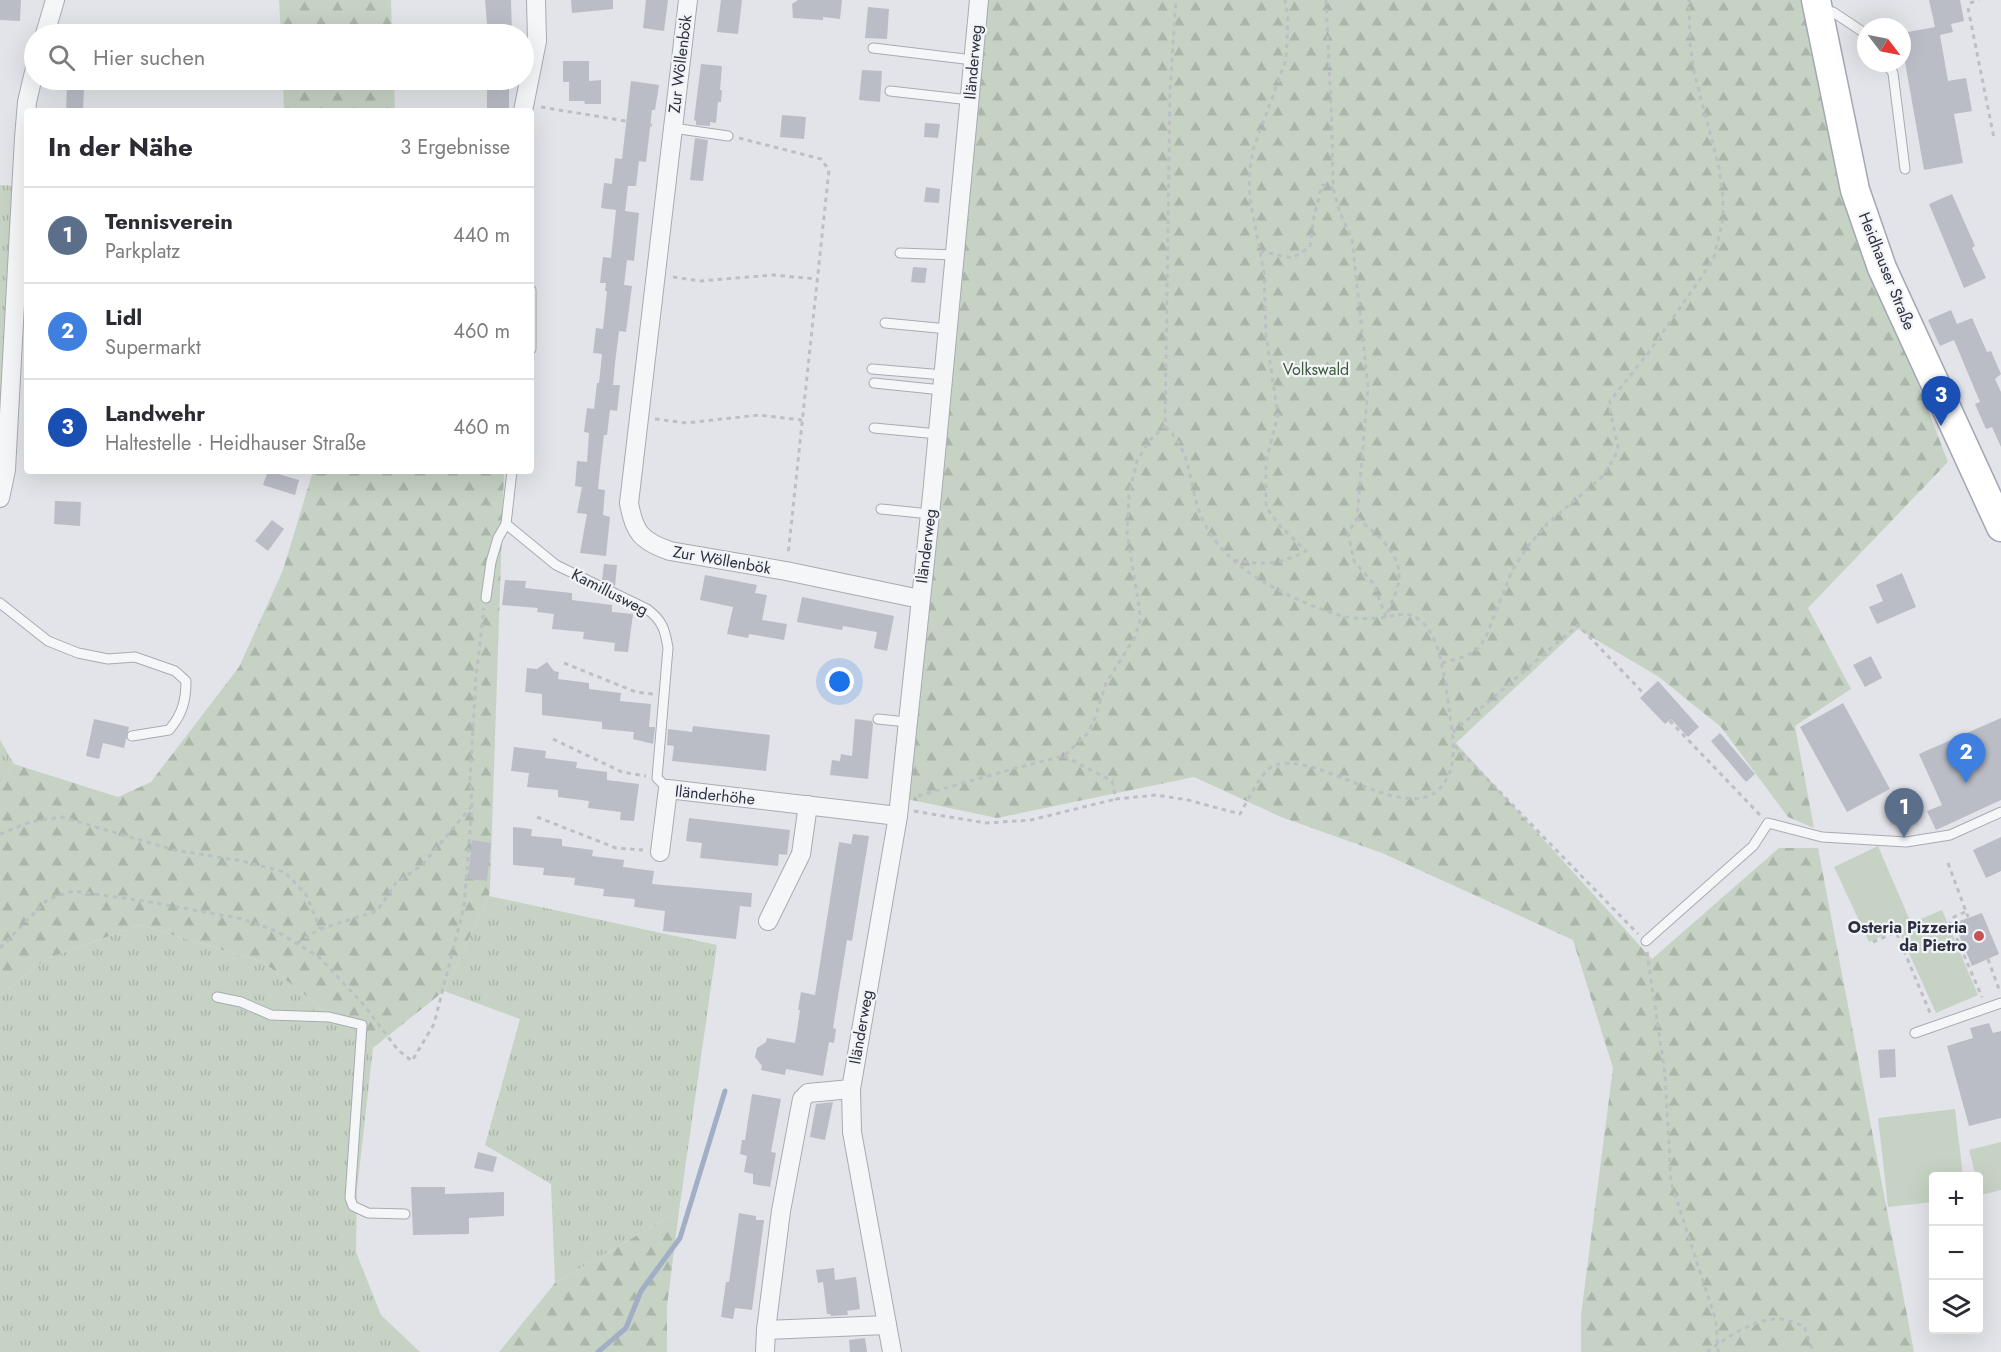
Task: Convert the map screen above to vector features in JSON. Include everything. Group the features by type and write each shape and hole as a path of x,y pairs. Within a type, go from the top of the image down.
{"main road":[{"name":"Heidhauser Straße","path":"1817,5 1855,190 1882,268 1998,515"}],"street":[{"path":"48,24 55,0"},
{"path":"534,55 537,40 536,0"},
{"name":"Zur Wöllenbök","path":"688,0 628,503 633,523 642,536 657,547 670,551 786,571 920,599"},
{"name":"Iländerweg","path":"892,1352 852,1132 851,1089 899,809 938,434 979,0"},
{"path":"26,108 30,90"},
{"path":"524,107 527,90"},
{"path":"0,498 6,470 22,280 24,138"},
{"name":"Iländerhöhe","path":"660,852 662,783 808,805 899,809"},
{"path":"768,921 801,854 808,805"},
{"path":"765,1352 781,1211 802,1099 808,1093 851,1089"},
{"path":"766,1330 887,1325"}],"lane":[{"path":"1817,5 1833,12 1857,28"},
{"path":"873,48 973,60"},
{"path":"1892,72 1905,170"},
{"path":"890,91 970,100"},
{"name":"Zur Wöllenbök","path":"673,128 728,136"},
{"path":"900,253 955,255"},
{"path":"885,323 948,329"},
{"path":"872,369 943,383"},
{"path":"874,383 943,383"},
{"path":"873,428 938,434"},
{"path":"486,598 491,562 498,538 506,524 512,474"},
{"path":"881,510 930,514"},
{"name":"Kamillusweg","path":"506,524 556,565 648,609 659,618 666,634 668,648 663,696 662,783"},
{"path":"0,603 48,640 78,653 108,659 135,657 175,671 186,681 186,697 180,717 169,730 132,736"},
{"path":"878,719 908,722"},
{"path":"1646,941 1753,846 1768,823 1822,837 1906,842 1950,835 2001,812"},
{"path":"217,997 241,1002 271,1015 329,1017 362,1025 350,1198 353,1206 368,1213 405,1214"},
{"path":"1915,1033 2001,1003"}],"path":[{"path":"899,809 967,781 1064,756 1087,734 1095,718 1106,683 1135,637 1140,621 1127,533 1129,495 1137,461 1149,441 1165,426 1170,90 1176,0"},
{"path":"1233,560 1254,564 1285,562 1306,551 1280,526 1266,507 1266,461 1278,415 1266,336 1265,296 1260,251 1250,199 1249,176 1253,150 1286,60 1288,17 1285,0"},
{"path":"1328,0 1326,7 1333,188 1340,213 1352,239 1368,387 1357,518 1348,533 1354,561 1373,584 1386,617"},
{"path":"1442,663 1476,651 1485,639 1512,571 1527,548 1548,523 1601,478 1614,459 1618,447 1610,401 1677,314 1714,257 1724,220 1723,199 1712,138 1694,72 1690,43 1689,0"},
{"path":"1970,3 1979,0"},
{"path":"1968,8 1994,138"},
{"name":"Zur Wöllenbök","path":"534,108 673,128"},
{"name":"Zur Wöllenbök","path":"728,136 821,159 829,170 786,571"},
{"path":"1260,251 1292,258 1310,247 1314,216 1322,185 1333,188"},
{"path":"656,275 701,281 773,274 817,279"},
{"path":"639,417 687,423 759,416 802,420"},
{"path":"899,809 986,823 1031,820 1116,799 1156,795 1188,800 1240,814 1271,767 1290,762 1411,800 1430,797 1445,784 1455,746 1442,663 1432,638 1422,622 1408,614 1399,613 1386,617 1348,617 1298,600 1256,577 1233,560 1208,530 1198,508 1185,454 1177,437 1165,426"},
{"path":"1357,518 1381,538 1395,557 1399,578 1386,617"},
{"path":"0,948 48,899 73,891 144,901 243,920 276,931 319,957 363,1004 398,1050 412,1061 434,1024 464,907 472,806 470,780 476,677 486,598"},
{"path":"1453,732 1578,625 1768,823"},
{"path":"564,663 636,692 663,696"},
{"name":"Iländerhöhe","path":"554,739 622,772 662,783"},
{"path":"1455,746 1646,941 1665,1074 1671,1182 1716,1321 1718,1352"},
{"path":"1064,756 1112,781 1116,799"},
{"path":"297,943 320,929 377,910 396,883 422,865 472,806"},
{"path":"0,834 30,822 62,817 174,850 242,861 285,872 307,896 320,929"},
{"path":"537,817 616,848 660,852"},
{"path":"1948,863 1968,917"},
{"path":"1965,912 1954,917 1950,923 1986,1008"},
{"path":"1873,942 1896,932 1936,1025"},
{"path":"1988,959 1999,989"},
{"path":"1707,1352 1718,1343 1752,1324 1780,1319 1804,1326 1813,1352"}],"green space":[{"path":"279,0 391,0 392,24 280,24"},
{"name":"Volkswald","path":"980,0 1802,0 1851,194 1875,273 1948,462 1808,608 1851,689 1795,726 1814,828 1788,817 1721,727 1659,677 1578,629 1456,743 1652,959 1779,848 1818,848 1914,1352 1581,1352 1581,1315 1613,1068 1573,940 1382,853 1281,817 1194,777 997,818 902,798"},
{"path":"283,90 394,90 395,108 284,108"},
{"path":"0,185 16,186 0,447"},
{"path":"312,474 504,474 490,888 489,896 444,991 373,1048 263,962 140,925 46,959 0,995 0,785 14,764 118,797 151,782 239,667 283,570"},
{"path":"0,740 14,764 0,785"},
{"path":"1878,846 1911,923 1942,910 1978,995 1936,1013 1898,929 1869,942 1834,867"},
{"path":"489,896 717,945 679,1211 555,1283 551,1184 485,1145 520,1019 444,991"},
{"path":"140,925 263,962 373,1048 357,1190 356,1252 381,1315 420,1352 0,1352 0,995 46,959"},
{"path":"1955,1109 1963,1172 1929,1172 1929,1202 1888,1207 1878,1118"},
{"path":"2001,1142 2001,1190 1983,1194 1983,1172 1975,1172 1969,1150"},
{"path":"679,1211 667,1306 667,1352 499,1352 555,1283"}],"building":[{"path":"0,0 21,0 20,21 0,20"},
{"path":"485,0 511,0 512,24 487,24"},
{"path":"571,0 613,0 613,9 572,13"},
{"path":"646,0 668,0 664,31 643,28"},
{"path":"721,0 742,0 738,34 717,32"},
{"path":"798,0 842,0 840,19 793,18 792,4"},
{"path":"1929,0 1960,0 1964,21 1951,24 1953,32 1940,35 1948,81 1966,78 1972,111 1954,114 1963,163 1924,170 1907,72 1911,72 1911,31 1935,27"},
{"path":"868,7 889,9 887,39 865,38"},
{"path":"563,61 589,61 589,81 601,80 601,104 569,101 569,82 563,82"},
{"path":"701,64 722,66 721,102 718,102 716,123 710,122 710,126 696,125 694,120"},
{"path":"862,70 882,71 880,102 859,100"},
{"path":"631,81 659,85 655,110 652,110 646,162 639,161 636,186 628,186 625,211 639,213 634,261 627,260 624,285 632,286 626,332 619,331 615,363 613,385 620,385 617,411 610,410 607,435 604,435 598,489 605,490 603,515 610,517 606,556 580,553 587,514 577,513 582,487 575,486 577,461 587,462 589,433 584,432 587,408 594,409 597,383 599,383 602,354 593,353 596,328 603,329 607,291 605,291 606,283 600,283 603,257 611,258 616,210 601,208 604,183 612,184 615,158 622,159"},
{"path":"67,90 84,90 83,108 66,108"},
{"path":"487,90 509,90 509,108 487,108"},
{"path":"782,115 806,117 804,139 780,137"},
{"path":"925,123 940,124 938,138 924,137"},
{"path":"695,138 708,140 703,181 690,180"},
{"path":"926,187 940,189 939,203 924,202"},
{"path":"1952,194 1975,246 1972,248 1986,278 1964,288 1929,204"},
{"path":"913,267 927,268 925,283 911,282"},
{"path":"1951,310 1957,324 1972,318 1987,352 1991,351 2001,374 1995,379 2001,392 2001,447 1992,427 1986,429 1975,404 1980,402 1954,340 1940,346 1928,320"},
{"path":"267,474 278,474 299,480 295,495 263,485"},
{"path":"55,501 81,502 80,526 54,524"},
{"path":"272,520 284,529 268,551 255,541"},
{"path":"604,564 617,565 615,586 602,580"},
{"path":"1902,573 1916,607 1877,624 1869,607 1883,601 1876,585"},
{"path":"705,575 757,585 755,593 767,595 762,620 787,624 784,640 749,634 748,638 727,634 733,607 700,600"},
{"path":"505,580 526,581 525,588 572,593 572,600 612,605 612,612 633,614 628,652 614,651 615,643 583,639 584,632 552,629 554,614 537,612 538,608 502,605"},
{"path":"802,597 894,616 887,651 874,648 877,632 843,626 842,630 797,622"},
{"path":"1871,656 1882,678 1865,687 1853,665"},
{"path":"547,662 554,671 559,672 558,679 589,683 589,689 621,693 620,701 651,704 649,727 655,727 653,744 633,739 634,732 602,729 602,722 542,715 542,694 525,692 527,668 537,669"},
{"path":"1658,681 1699,727 1688,737 1671,719 1665,724 1640,698"},
{"path":"1843,703 1890,789 1847,812 1800,727"},
{"path":"2001,718 2001,800 1936,830 1927,811 1942,805 1919,754"},
{"path":"94,719 129,727 124,748 103,743 99,759 86,756"},
{"path":"855,719 872,721 873,724 868,779 830,775 832,760 840,761 841,754 852,756"},
{"path":"693,726 770,735 766,771 672,761 674,746 667,745 668,729 692,732"},
{"path":"1720,733 1755,774 1746,782 1711,741"},
{"path":"514,747 546,751 545,758 577,762 576,768 607,772 607,780 639,784 634,821 620,820 621,812 588,808 589,801 558,797 558,790 527,787 529,773 511,771"},
{"path":"689,818 790,830 787,855 779,854 778,866 700,858 702,843 686,841"},
{"path":"513,827 532,829 531,836 562,839 562,846 593,850 592,856 624,860 623,867 654,871 652,884 752,893 751,907 740,906 736,939 663,931 665,911 634,907 635,899 603,896 604,889 574,885 575,878 543,875 544,868 513,865"},
{"path":"853,834 869,836 852,941 847,940 833,1028 836,1029 834,1043 829,1042 823,1076 786,1069 785,1075 761,1070 762,1066 755,1057 757,1048 766,1042 767,1038 795,1043 801,992 815,995 839,842 851,844"},
{"path":"2001,837 2001,871 1986,878 1973,850"},
{"path":"472,840 491,843 487,881 468,879"},
{"path":"1982,913 1999,954 1972,966 1954,923"},
{"path":"1989,1023 1993,1033 2001,1031 2001,1118 1969,1126 1947,1046 1973,1038 1970,1028"},
{"path":"1895,1049 1896,1077 1880,1078 1878,1050"},
{"path":"752,1094 781,1099 771,1152 776,1153 770,1187 753,1184 753,1174 744,1172 747,1156 740,1154 742,1140 745,1140"},
{"path":"833,1102 825,1140 810,1137 816,1104"},
{"path":"478,1152 497,1157 493,1172 474,1168"},
{"path":"411,1187 445,1187 445,1194 504,1192 504,1216 469,1218 469,1234 413,1235"},
{"path":"739,1213 756,1216 756,1220 764,1220 752,1310 735,1308 733,1319 721,1317 726,1282 729,1282"},
{"path":"834,1268 835,1280 856,1277 860,1309 847,1311 848,1315 831,1316 827,1314 823,1282 818,1283 816,1270"},
{"path":"865,1338 867,1352 850,1352 849,1340"}],"waterway":[{"path":"598,1352 626,1328 641,1291 680,1238 725,1091"}],"place":[{"name":"Landwehr","path":"1941,426"},
{"name":"Lidl","path":"1966,783"},
{"name":"Tennisverein","path":"1904,838"},
{"name":"Osteria Pizzeria da Pietro","path":"1979,936"}]}
